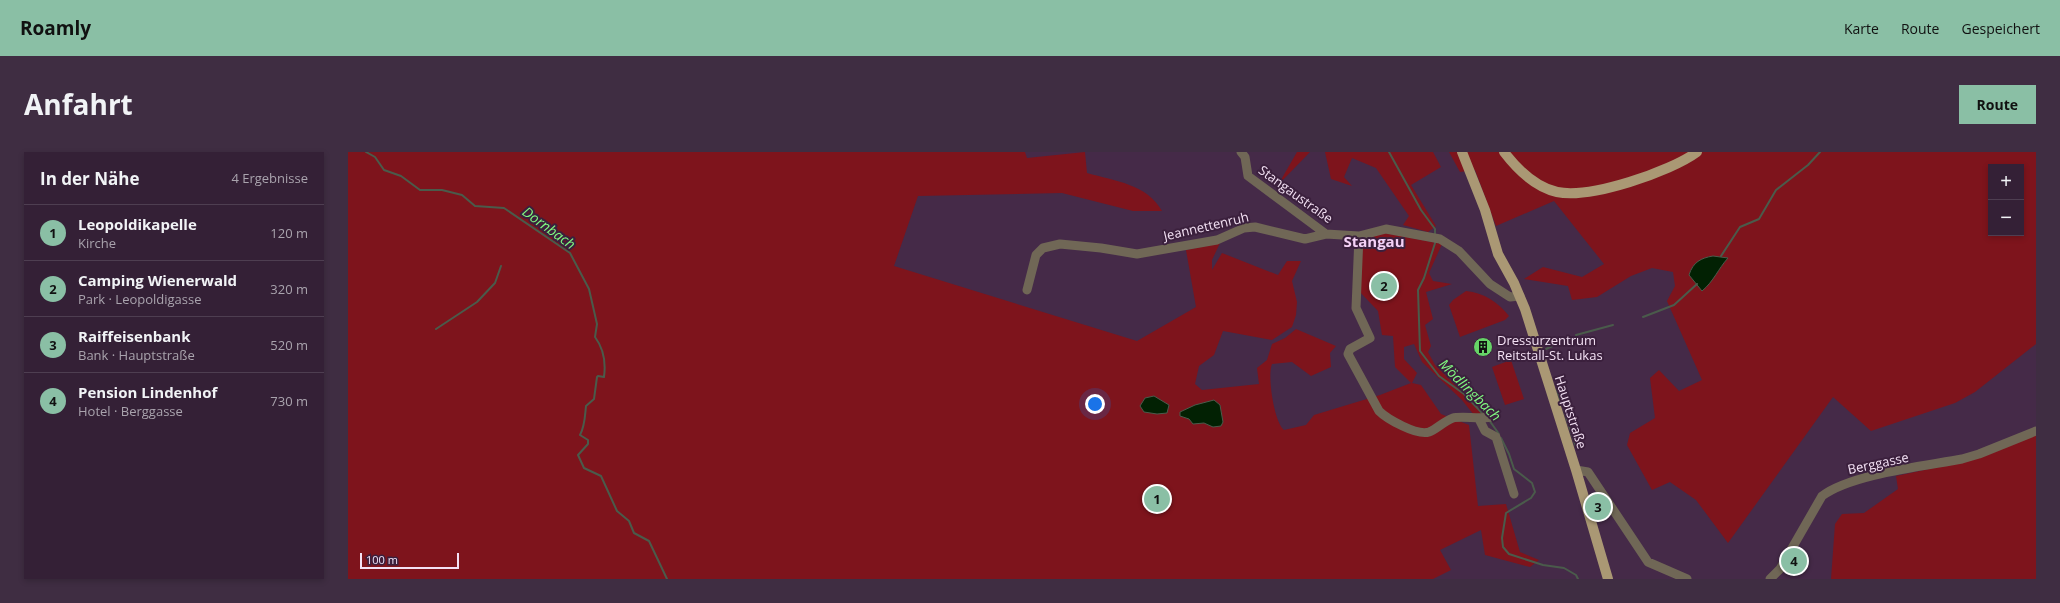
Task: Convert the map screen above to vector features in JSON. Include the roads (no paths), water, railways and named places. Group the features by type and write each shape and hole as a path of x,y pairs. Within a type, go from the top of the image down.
{"main road":[{"name":"Hauptstraße","path":"1462,152 1486,210 1498,254 1520,296 1576,470 1608,579"},
{"path":"1504,152 1522,172 1539,184 1558,192 1567,193 1591,191 1631,181 1672,166 1697,152"}],"street":[{"name":"Stangaustraße","path":"1241,152 1245,157 1248,176 1326,234 1359,236 1386,229 1436,238 1459,251 1490,284 1510,297 1520,296"},
{"name":"Jeannettenruh","path":"1026,290 1036,255 1043,248 1060,244 1101,248 1137,254 1217,240 1244,228 1255,227 1305,239 1326,234"},
{"path":"1359,236 1356,308 1370,338 1350,350 1348,354 1379,411 1385,417 1419,433 1428,432 1454,417 1485,418 1485,431 1496,437 1514,494"},
{"name":"Berggasse","path":"1770,579 1780,569 1822,496 1831,489 1851,482 1980,454 2036,431"},
{"path":"1576,470 1588,472 1648,562 1687,579"}],"waterway":[{"name":"Dornbach","path":"366,152 375,157 384,170 401,176 420,190 442,190 462,195 475,206 504,208 570,253 589,289 597,324 595,337 604,356 605,366 604,377 597,377 594,399 586,406 584,424 580,435 588,440 588,444 578,455 584,468 601,476 617,511 629,521 634,533 649,541 667,579"},
{"name":"Mödlingbach","path":"1389,152 1421,210 1435,229 1435,236"},
{"path":"1721,256 1740,227 1759,219 1776,190 1808,165 1820,152"},
{"name":"Mödlingbach","path":"1436,240 1424,278 1418,290 1420,351 1439,376 1464,394 1483,414"},
{"path":"436,329 477,302 495,283 501,266"},
{"path":"1643,317 1674,305 1697,284"},
{"path":"1576,335 1613,325"},
{"path":"1546,349 1567,339"},
{"path":"1557,390 1561,404"},
{"path":"1564,411 1576,447"},
{"name":"Mödlingbach","path":"1489,420 1499,434"},
{"name":"Mödlingbach","path":"1501,438 1514,469 1532,483 1535,492 1531,498 1506,513 1502,538 1503,547 1509,554 1543,565 1564,568 1576,575 1578,579"}],"place":[{"name":"Camping Wienerwald","path":"1384,286"},
{"name":"Dressurzentrum Reitstall-St. Lukas","path":"1483,347"},
{"name":"Leopoldikapelle","path":"1157,499"},
{"name":"Raiffeisenbank","path":"1598,507"},
{"name":"Pension Lindenhof","path":"1794,561"}],"district":[{"name":"Stangau","path":"1374,242"}]}
